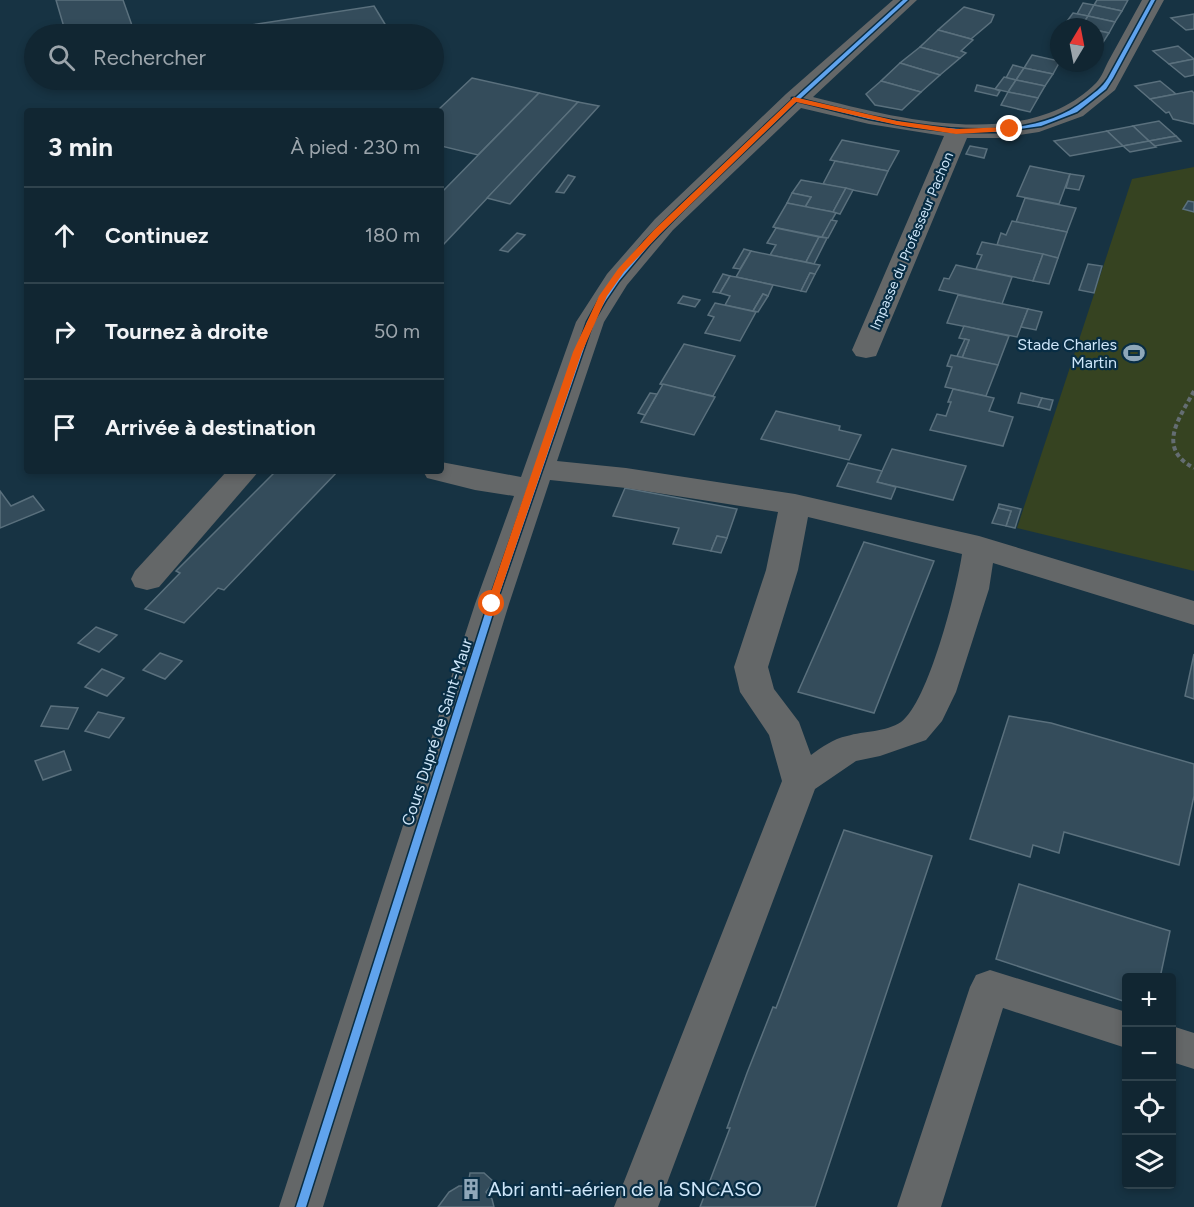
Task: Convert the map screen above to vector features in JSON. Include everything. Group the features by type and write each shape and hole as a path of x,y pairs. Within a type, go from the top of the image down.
{"street":[{"name":"Cours Dupré de Saint-Maur","path":"301,1207 492,604 577,352 590,321 621,270 657,232 794,99 906,0"},
{"path":"794,99 897,123 956,132 1010,129 1059,120 1081,109 1105,87 1153,0"},
{"name":"Impasse du Professeur Pachon","path":"866,350 955,141 956,132"},
{"path":"444,472 475,480 626,478 742,498 795,504 979,547 1194,613"},
{"path":"147,579 241,474"},
{"path":"795,504 782,570 751,667 758,692 786,731 800,781"},
{"path":"636,1207 800,781 847,749 880,743 913,731 930,712 939,692 973,590 979,547"},
{"path":"919,1207 990,987 1122,1029"},
{"path":"1176,1045 1194,1051"}],"path":[{"path":"1194,391 1172,433 1173,449 1184,465 1194,468"}],"green space":[{"name":"Stade Charles Martin","path":"1194,167 1194,571 1017,528 1132,179"}],"building":[{"path":"56,0 123,0 131,24 63,24"},
{"path":"1097,0 1128,0 1122,11 1094,5"},
{"path":"1083,3 1094,5 1088,16 1077,14"},
{"path":"1094,5 1122,11 1115,22 1088,16"},
{"path":"374,6 385,24 257,24"},
{"path":"964,7 994,15 991,22 971,39 938,30"},
{"path":"1073,13 1088,16 1087,18 1069,18"},
{"path":"1194,14 1194,29 1186,30 1171,18"},
{"path":"1104,20 1115,22 1109,33 1104,32"},
{"path":"938,30 973,40 961,51 966,53 960,58 920,47"},
{"path":"1178,46 1194,59 1169,64 1153,51"},
{"path":"920,47 960,58 940,75 900,63"},
{"path":"1032,55 1050,59 1050,72 1054,72 1053,74 1024,68"},
{"path":"1194,59 1194,75 1185,77 1169,64"},
{"path":"900,63 940,75 921,92 881,81"},
{"path":"1013,65 1024,68 1016,80 1006,78"},
{"path":"1024,68 1053,74 1045,86 1016,80"},
{"path":"1004,77 1016,80 1008,92 995,89"},
{"path":"472,78 539,93 478,155 444,147 444,108 440,108"},
{"path":"1016,80 1045,86 1038,98 1008,92"},
{"path":"881,81 921,92 902,110 875,105 866,94"},
{"path":"1160,81 1176,94 1150,99 1135,86"},
{"path":"977,85 1000,91 997,96 975,91"},
{"path":"1192,91 1194,93 1194,124 1173,119 1169,112 1166,113 1150,99"},
{"path":"1008,92 1038,98 1030,112 1001,105"},
{"path":"539,93 578,102 444,244 444,190"},
{"path":"578,102 599,106 510,204 487,198"},
{"path":"1159,121 1176,136 1149,141 1133,126"},
{"path":"1133,126 1149,141 1123,146 1107,131"},
{"path":"1107,131 1123,146 1070,156 1054,141"},
{"path":"1176,136 1181,141 1155,146 1149,141"},
{"path":"842,140 899,151 888,171 830,160"},
{"path":"1149,141 1156,147 1130,152 1123,146"},
{"path":"970,146 987,149 984,158 966,154"},
{"path":"835,161 888,171 877,195 823,184"},
{"path":"1030,166 1070,174 1059,204 1017,196"},
{"path":"1070,174 1084,176 1079,190 1066,188"},
{"path":"568,175 575,177 564,193 556,192"},
{"path":"801,180 846,188 833,212 805,207 811,197 792,193"},
{"path":"846,188 853,190 840,214 833,212"},
{"path":"792,193 811,197 805,207 787,203"},
{"path":"1025,198 1076,208 1067,232 1016,222"},
{"path":"1188,201 1194,202 1194,212 1183,209"},
{"path":"787,203 836,213 822,237 773,227"},
{"path":"831,220 837,221 828,238 822,237"},
{"path":"1012,221 1067,232 1058,258 997,245 1001,233 1006,235"},
{"path":"776,228 819,237 806,262 770,255 776,245 767,243"},
{"path":"517,233 525,235 508,252 500,250"},
{"path":"819,237 827,238 814,264 806,262"},
{"path":"982,242 1043,254 1033,281 976,269 982,255 977,254"},
{"path":"744,249 751,251 740,269 733,268"},
{"path":"751,251 820,265 815,274 810,273 801,291 736,277"},
{"path":"1043,254 1058,258 1049,284 1033,281"},
{"path":"1088,264 1102,266 1094,293 1079,290"},
{"path":"956,265 1012,277 1002,304 939,290 944,278 949,279"},
{"path":"810,273 815,274 806,292 801,291"},
{"path":"723,274 730,276 720,293 713,292"},
{"path":"730,276 773,285 768,296 763,294 753,311 725,305 730,296 720,293"},
{"path":"763,294 768,296 758,312 753,311"},
{"path":"958,295 1028,309 1017,337 947,323"},
{"path":"683,296 700,300 695,307 678,303"},
{"path":"715,303 756,312 740,341 705,333 714,317 708,315"},
{"path":"1028,309 1042,312 1036,330 1021,327"},
{"path":"964,326 1009,336 998,365 962,358 969,340 959,338"},
{"path":"965,339 969,340 962,358 957,356"},
{"path":"684,344 735,356 713,396 660,384"},
{"path":"951,355 998,365 986,396 945,387 952,367 947,366"},
{"path":"663,384 715,397 694,435 641,422"},
{"path":"953,389 994,398 989,411 1013,417 1003,446 930,430 937,414 946,416"},
{"path":"650,393 657,394 645,415 638,413"},
{"path":"1021,393 1042,398 1038,407 1018,403"},
{"path":"1042,398 1053,400 1050,410 1038,407"},
{"path":"776,411 840,426 839,430 861,435 849,460 761,439"},
{"path":"892,449 966,466 953,500 877,482"},
{"path":"848,463 882,471 877,482 896,487 891,499 837,486"},
{"path":"273,474 335,474 224,590 218,588 184,623 145,609 180,573 176,571"},
{"path":"625,488 737,509 727,538 717,536 711,551 673,544 679,528 613,516"},
{"path":"0,491 11,506 33,496 44,510 0,528"},
{"path":"999,504 1021,509 1015,528 1006,526 1011,511 998,508"},
{"path":"998,508 1011,511 1006,526 992,523"},
{"path":"717,536 727,538 721,553 711,551"},
{"path":"864,542 934,561 874,713 798,692"},
{"path":"96,627 117,635 99,652 78,643"},
{"path":"160,653 182,661 165,679 143,670"},
{"path":"1194,654 1194,699 1185,696"},
{"path":"102,669 124,678 107,696 85,687"},
{"path":"51,706 78,708 68,729 41,726"},
{"path":"98,712 124,718 109,738 85,731"},
{"path":"1009,716 1051,723 1194,764 1194,796 1179,865 1064,832 1059,853 1033,845 1030,857 970,839"},
{"path":"64,751 71,770 43,780 35,761"},
{"path":"844,830 932,856 815,1207 700,1207 730,1128 727,1128 747,1073 773,1007 776,1008"},
{"path":"1019,884 1170,931 1161,973 1122,973 1122,1001 996,959"},
{"name":"Abri anti-aérien de la SNCASO","path":"470,1173 484,1173 494,1182 486,1192 492,1199 494,1207 438,1207 449,1192 459,1186 468,1186"}],"cycle path":[{"path":"301,1207 492,604 590,322 616,280 664,225 787,108 906,0"},
{"path":"794,99 869,117 956,130 999,131 1039,125 1075,111 1104,88 1153,0"}],"place":[{"name":"Stade Charles Martin","path":"1134,353"},
{"name":"Abri anti-aérien de la SNCASO","path":"471,1189"}],"route":[{"path":"492,604 577,352 603,296 621,270 657,232 794,99 897,123 956,132 1010,129"}]}
